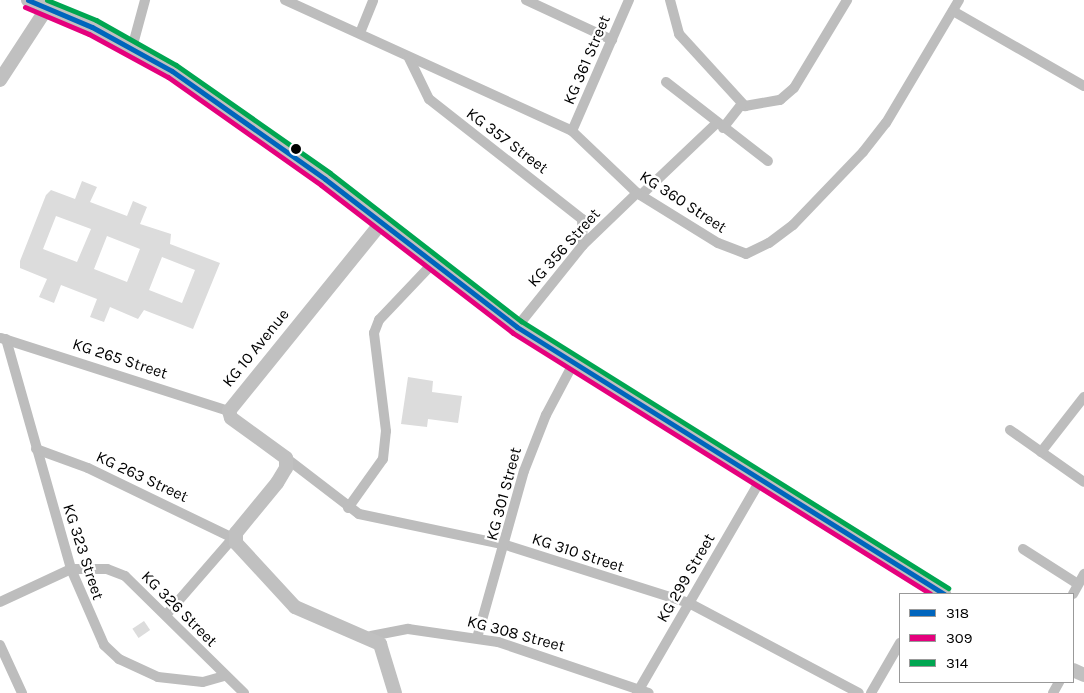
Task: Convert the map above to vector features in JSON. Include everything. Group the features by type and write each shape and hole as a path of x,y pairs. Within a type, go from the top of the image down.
{"main road":[{"path":"28,0 132,48 172,71 382,222 517,327 573,364 762,479 935,592"},
{"path":"0,80 47,8"},
{"name":"KG 10 Avenue","path":"286,458 231,418 230,411 382,222"},
{"path":"286,458 286,468 277,483 233,538 295,607 323,622 371,636 386,654 395,693"}],"street":[{"path":"132,48 145,0"},
{"name":"KG 360 Street","path":"285,0 360,33 409,58 489,90 572,131 639,194 737,253 759,250 793,225 863,152 886,123 959,0"},
{"path":"360,33 373,0"},
{"path":"526,0 612,40"},
{"name":"KG 361 Street","path":"572,131 628,0"},
{"path":"670,0 679,34 742,104 754,106 780,100 794,88 847,0"},
{"path":"953,11 1084,86"},
{"name":"KG 357 Street","path":"409,58 430,99 582,219 583,244"},
{"path":"666,82 720,126 768,161"},
{"name":"KG 356 Street","path":"517,327 583,244 720,126 742,104"},
{"path":"348,508 384,459 386,431 374,333 379,320 434,262"},
{"name":"KG 265 Street","path":"3,338 230,411"},
{"name":"KG 323 Street","path":"3,338 72,569 104,645 119,659 140,671 178,681 203,682 224,676"},
{"name":"KG 301 Street","path":"476,638 506,545 533,444 573,364"},
{"path":"1041,452 1084,397"},
{"path":"1010,430 1084,482"},
{"name":"KG 263 Street","path":"36,449 88,468 233,538"},
{"name":"KG 310 Street","path":"286,458 348,508 377,520 506,545 689,603 859,693"},
{"name":"KG 299 Street","path":"642,692 689,603 762,479"},
{"path":"166,616 233,538"},
{"path":"1023,549 1078,584"},
{"name":"KG 326 Street","path":"0,602 72,569 90,566 124,576 224,676 244,693"},
{"path":"1074,593 1084,574"},
{"name":"KG 308 Street","path":"371,636 408,629 476,638 559,661 642,692"},
{"path":"0,645 22,693"},
{"path":"871,693 899,645"}],"building":[{"path":"82,181 97,187 90,202 127,216 133,201 147,207 140,224 171,234 170,244 220,263 193,329 144,310 138,319 110,307 104,322 90,317 97,299 61,285 54,303 39,297 47,279 20,268 20,261 46,195 51,190 75,199","holes":["56,216 91,229 77,262 43,249","107,236 140,249 127,282 94,269","162,257 195,270 182,303 149,290"]},
{"path":"408,377 433,381 432,392 462,396 458,423 428,419 427,427 401,424"},
{"path":"144,621 150,630 139,638 132,629"}],"transit line":[{"name":"318","path":"28,0 92,27 172,71 325,179 517,327 942,593"},
{"name":"314","path":"47,0 96,20 176,65 330,173 521,321 948,588"},
{"name":"309","path":"25,7 89,34 168,77 321,185 513,333 928,593"}]}
